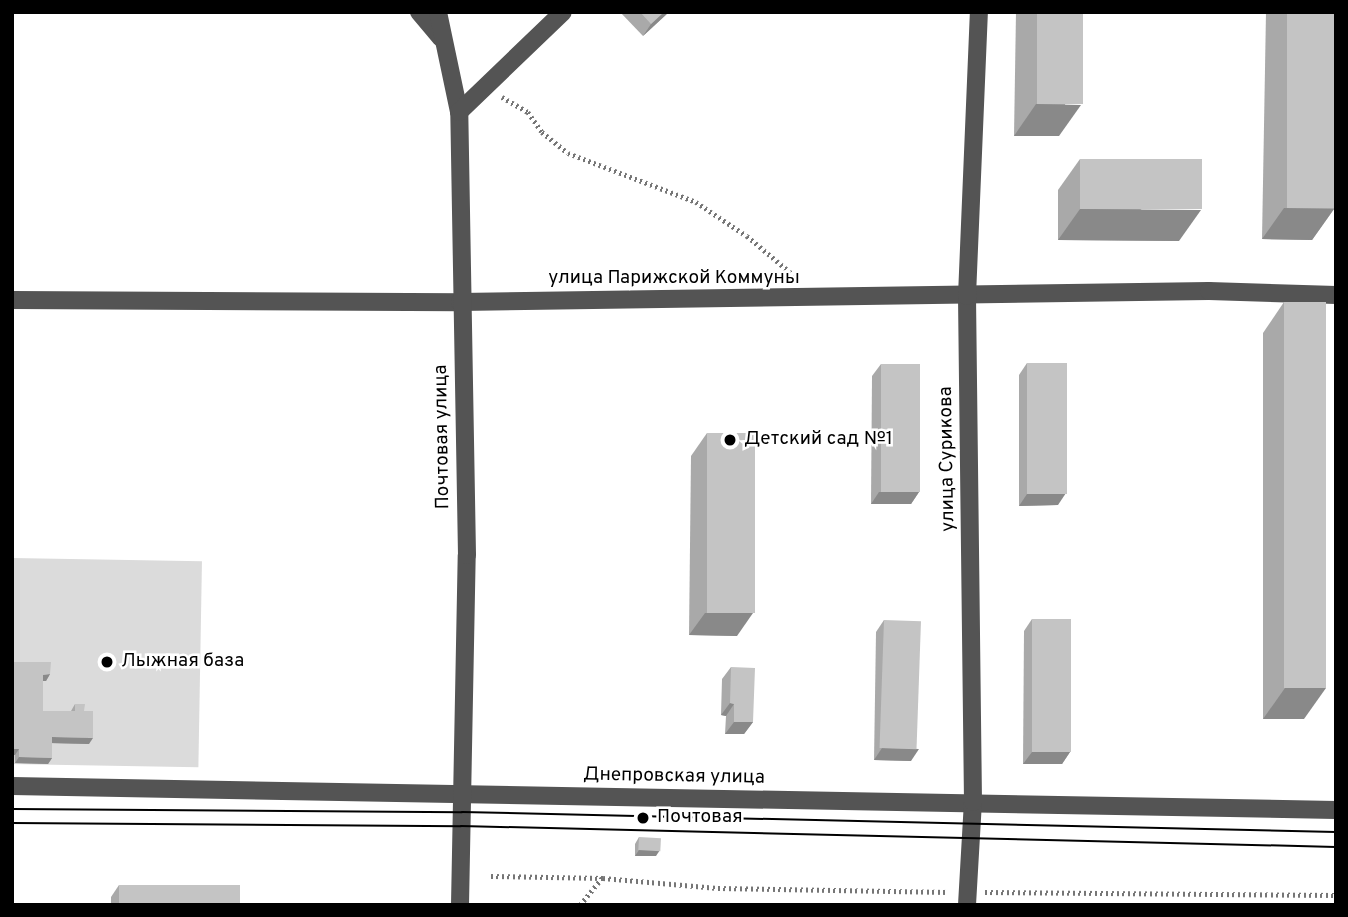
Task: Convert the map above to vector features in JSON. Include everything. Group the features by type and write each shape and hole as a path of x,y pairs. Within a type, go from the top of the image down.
{"street":[{"path":"419,12 443,41"},
{"name":"Почтовая улица","path":"438,12 459,111 460,302 467,555 460,905"},
{"path":"459,111 563,12"},
{"name":"улица Сурикова","path":"967,898 973,802 967,296 979,12"},
{"name":"улица Парижской Коммуны","path":"12,300 460,302 822,299 1209,291 1336,295"},
{"name":"Днепровская улица","path":"12,786 1336,810"}],"path":[{"path":"486,88 528,111 542,132 568,153 696,202 722,218 822,299"},
{"path":"491,876 603,878 718,888 967,898 1336,895"},
{"path":"580,905 603,878"}],"shaded area":[{"name":"Лыжная база","path":"12,558 202,561 198,767 12,764"}],"building":[{"path":"640,12 664,12 651,24"},
{"path":"1037,12 1083,12 1083,104 1037,104"},
{"path":"1287,12 1336,12 1336,208 1287,208"},
{"path":"1080,159 1202,159 1202,209 1080,209"},
{"path":"1284,302 1326,302 1326,688 1284,688"},
{"path":"1027,363 1067,363 1067,494 1027,494"},
{"path":"881,364 920,364 920,492 881,492"},
{"path":"707,433 755,433 755,613 707,613"},
{"path":"1032,619 1071,619 1071,752 1032,752"},
{"path":"884,620 921,621 917,749 880,748"},
{"path":"12,662 51,662 50,674 43,675 43,711 75,711 75,704 85,704 84,711 93,711 93,738 52,737 52,758 19,757 19,749 12,749"},
{"path":"731,667 755,668 753,722 734,722 734,704 730,703"},
{"path":"639,837 661,838 660,851 638,850"},
{"path":"119,885 240,885 240,905 119,905"}],"tram line":[{"path":"12,809 462,812 1336,832"},
{"path":"12,823 461,826 1336,847"}],"place":[{"name":"Детский сад №1","path":"730,440"},
{"name":"Лыжная база","path":"107,662"},
{"name":"Почтовая","path":"643,818"}]}
